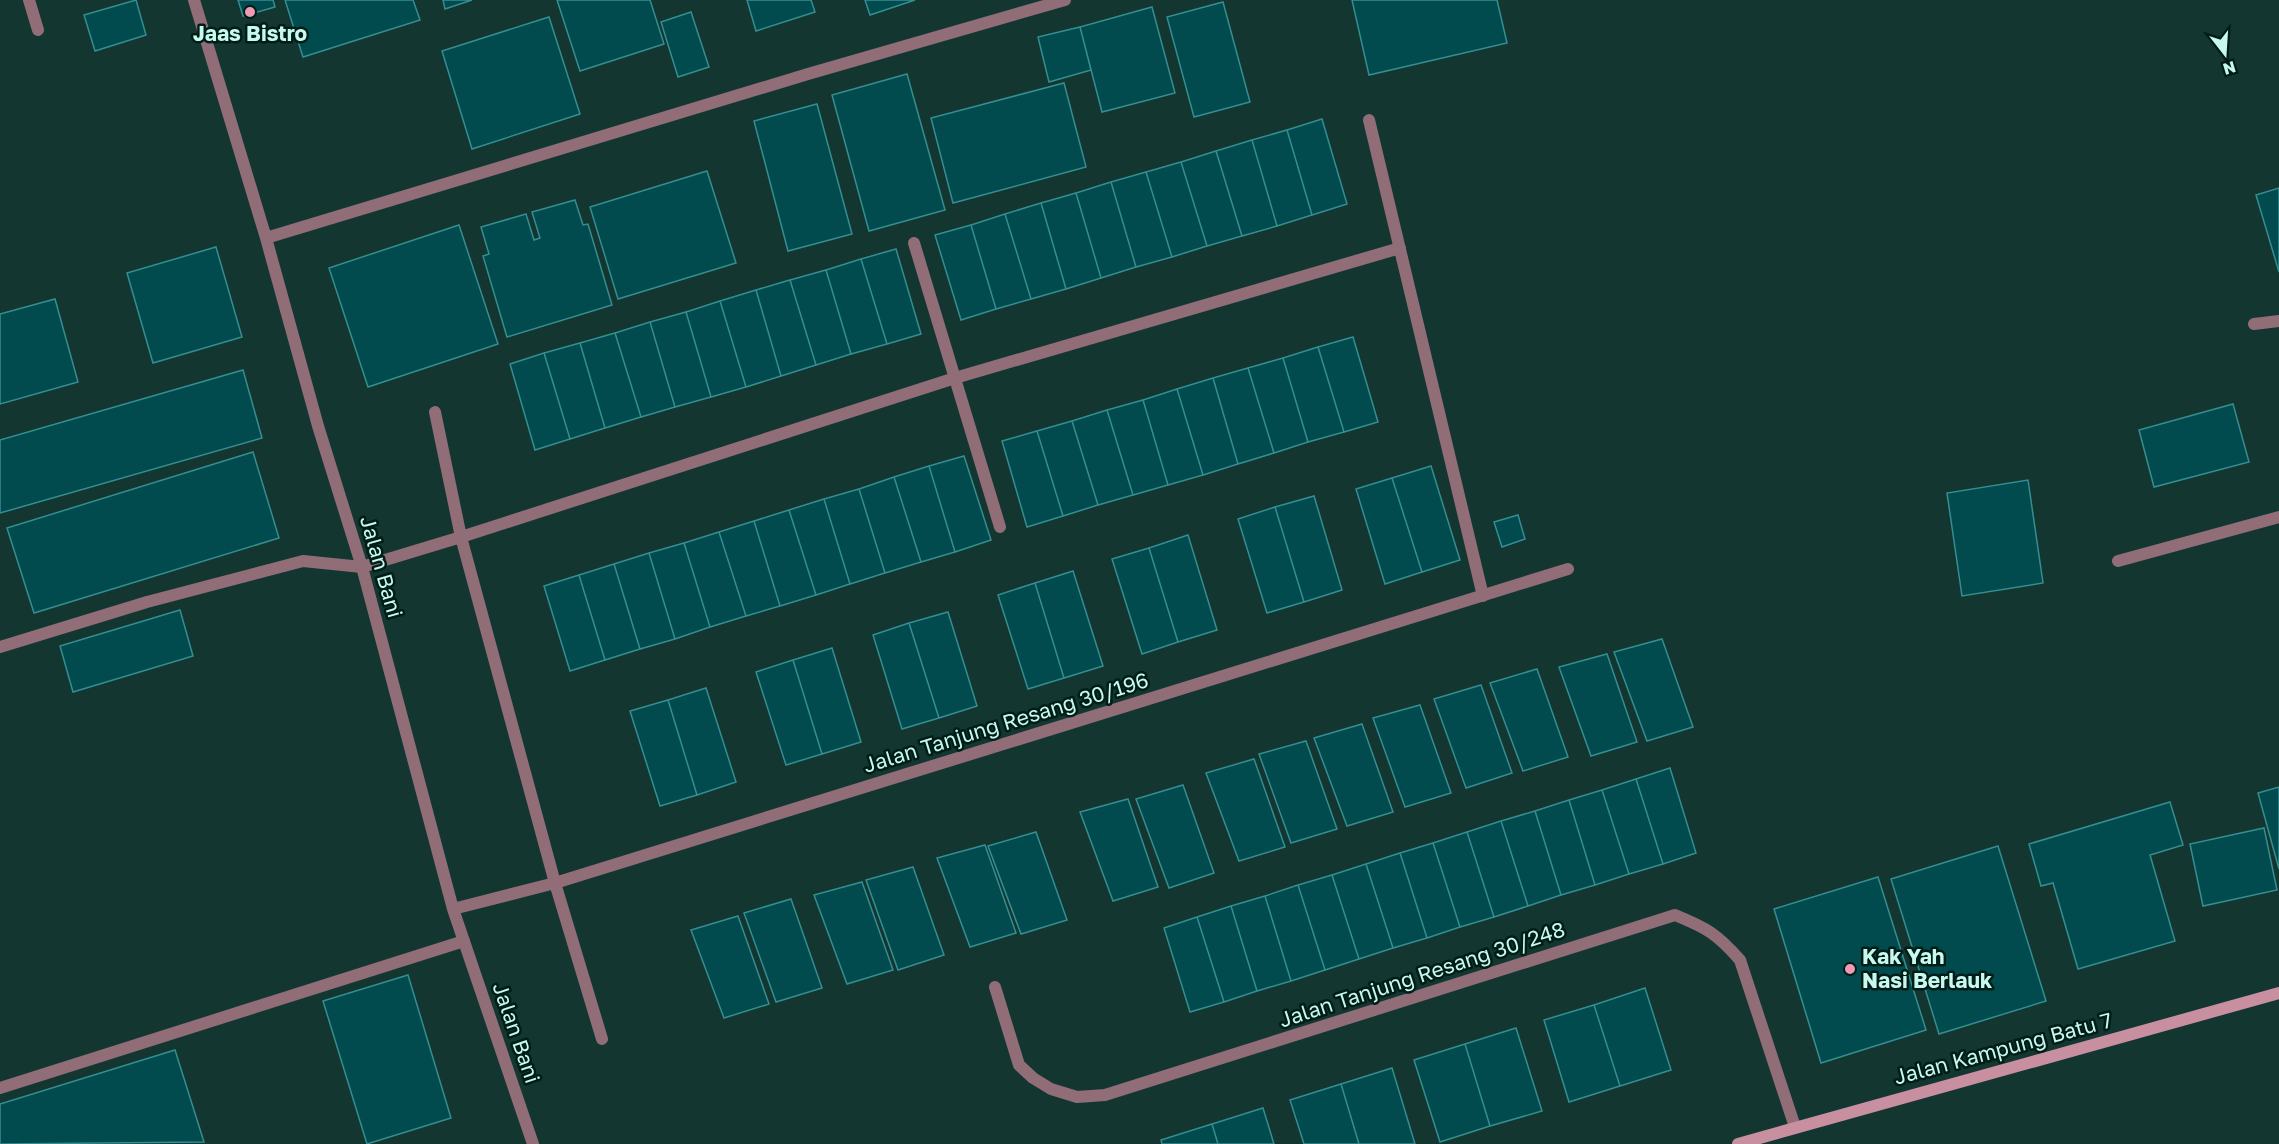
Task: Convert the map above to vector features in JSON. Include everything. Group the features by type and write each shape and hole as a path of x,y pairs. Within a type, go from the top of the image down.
{"street":[{"path":"28,0 38,30"},
{"name":"Jalan Bani","path":"194,0 266,238 318,426 362,567 453,909 533,1144"},
{"path":"266,238 808,74 1065,0"},
{"path":"1369,120 1483,596"},
{"path":"914,243 1000,527"},
{"path":"0,647 147,602 303,561 362,567 956,378 1400,248"},
{"path":"2254,324 2279,321"},
{"path":"435,412 461,537 555,883 602,1039"},
{"path":"2118,561 2279,517"},
{"name":"Jalan Tanjung Resang 30/196","path":"453,909 555,883 1569,569"},
{"name":"Jalan Tanjung Resang 30/248","path":"995,987 1019,1065 1033,1078 1051,1089 1077,1097 1105,1095 1675,915 1704,927 1724,942 1740,960 1795,1126"},
{"path":"0,1088 464,941"},
{"name":"Jalan Kampung Batu 7","path":"1737,1144 2279,993"}],"building":[{"path":"136,0 146,35 95,51 84,15"},
{"name":"Jaas Bistro","path":"238,0 273,0 275,7 243,16"},
{"path":"285,0 413,0 420,20 303,57"},
{"path":"443,0 472,0 445,9"},
{"path":"557,0 650,0 664,44 580,71"},
{"path":"747,0 811,0 815,12 756,31"},
{"path":"865,0 915,0 870,15"},
{"path":"1352,0 1497,0 1507,43 1369,75"},
{"path":"1223,2 1250,102 1194,117 1167,17"},
{"path":"1152,7 1175,93 1102,112 1080,27"},
{"path":"691,12 709,67 678,77 661,22"},
{"path":"549,17 580,114 472,149 442,51"},
{"path":"1080,27 1091,70 1049,82 1038,37"},
{"path":"907,74 945,210 869,231 832,95"},
{"path":"1064,83 1086,167 953,203 931,118"},
{"path":"817,104 852,234 788,251 754,121"},
{"path":"1322,119 1347,204 1312,215 1287,130"},
{"path":"1287,130 1312,215 1277,226 1252,140"},
{"path":"1252,140 1277,226 1242,236 1216,151"},
{"path":"1216,151 1242,236 1207,246 1181,162"},
{"path":"1181,162 1207,246 1172,257 1146,172"},
{"path":"707,171 736,263 618,299 590,207"},
{"path":"1146,172 1172,257 1136,267 1111,182"},
{"path":"1111,182 1136,267 1101,278 1076,193"},
{"path":"2279,188 2279,272 2256,195"},
{"path":"1076,193 1101,278 1066,289 1041,203"},
{"path":"575,200 583,225 588,224 612,305 507,337 483,256 489,254 481,227 526,214 534,240 540,238 532,212"},
{"path":"1041,203 1066,289 1031,299 1005,214"},
{"path":"1005,214 1031,299 996,309 971,225"},
{"path":"459,225 498,344 368,387 329,268"},
{"path":"971,225 996,309 961,320 935,235"},
{"path":"216,247 242,337 153,363 127,273"},
{"path":"896,249 921,334 887,344 861,259"},
{"path":"861,259 887,344 851,354 826,270"},
{"path":"826,270 851,354 816,365 790,280"},
{"path":"790,280 816,365 781,376 756,290"},
{"path":"756,290 781,376 746,387 720,301"},
{"path":"55,299 78,382 0,404 0,314"},
{"path":"720,301 746,387 711,397 686,312"},
{"path":"686,312 711,397 675,407 650,322"},
{"path":"650,322 675,407 641,417 615,333"},
{"path":"615,333 641,417 605,428 580,343"},
{"path":"1353,337 1378,422 1344,432 1318,347"},
{"path":"580,343 605,428 570,439 544,353"},
{"path":"1318,347 1344,432 1308,442 1283,358"},
{"path":"544,353 570,439 535,450 510,364"},
{"path":"1283,358 1308,442 1274,453 1248,368"},
{"path":"1248,368 1274,453 1238,464 1213,378"},
{"path":"243,370 262,438 0,513 0,440"},
{"path":"1213,378 1238,464 1203,475 1177,389"},
{"path":"1177,389 1203,475 1168,485 1143,400"},
{"path":"1143,400 1168,485 1133,495 1107,410"},
{"path":"2233,404 2249,462 2154,487 2139,430"},
{"path":"1107,410 1133,495 1098,505 1072,421"},
{"path":"1072,421 1098,505 1063,516 1037,431"},
{"path":"1037,431 1063,516 1027,527 1002,441"},
{"path":"253,452 279,538 34,613 7,528"},
{"path":"964,456 991,540 955,552 929,466"},
{"path":"929,466 955,552 921,562 894,477"},
{"path":"1431,466 1460,560 1422,572 1392,478"},
{"path":"894,477 921,562 885,573 859,489"},
{"path":"1392,478 1422,572 1385,584 1356,489"},
{"path":"2028,480 2043,583 1962,596 1947,493"},
{"path":"859,489 885,573 850,584 824,499"},
{"path":"1314,496 1342,590 1304,602 1275,507"},
{"path":"824,499 850,584 816,595 789,510"},
{"path":"1275,507 1304,602 1267,613 1238,519"},
{"path":"789,510 816,595 780,606 754,521"},
{"path":"1518,515 1525,539 1502,547 1494,522"},
{"path":"754,521 780,606 746,616 719,532"},
{"path":"719,532 746,616 710,627 684,543"},
{"path":"1188,535 1217,630 1178,642 1149,548"},
{"path":"684,543 710,627 675,639 649,553"},
{"path":"1149,548 1178,642 1142,654 1112,559"},
{"path":"649,553 675,639 640,649 614,564"},
{"path":"614,564 640,649 605,660 579,575"},
{"path":"1073,571 1103,666 1064,678 1035,583"},
{"path":"579,575 605,660 570,671 544,586"},
{"path":"1035,583 1064,678 1028,689 998,595"},
{"path":"180,610 193,656 73,692 60,646"},
{"path":"948,612 977,706 939,718 909,623"},
{"path":"909,623 939,718 902,729 873,635"},
{"path":"1662,639 1693,727 1647,741 1614,652"},
{"path":"832,648 861,742 822,754 793,660"},
{"path":"1607,654 1637,742 1591,756 1559,667"},
{"path":"793,660 822,754 786,765 756,672"},
{"path":"1537,669 1568,757 1523,771 1490,683"},
{"path":"1481,685 1512,773 1466,788 1434,699"},
{"path":"706,688 736,782 697,795 668,700"},
{"path":"668,700 697,795 660,806 630,711"},
{"path":"1420,705 1451,793 1405,807 1373,718"},
{"path":"1362,724 1393,812 1347,826 1314,738"},
{"path":"1306,741 1337,829 1291,843 1259,754"},
{"path":"1254,759 1285,847 1239,861 1206,773"},
{"path":"1670,768 1696,853 1663,864 1636,779"},
{"path":"1636,779 1663,864 1629,874 1602,790"},
{"path":"1183,785 1214,873 1169,888 1136,799"},
{"path":"2279,787 2279,869 2258,793"},
{"path":"1602,790 1629,874 1595,885 1569,800"},
{"path":"1128,799 1158,887 1113,901 1080,812"},
{"path":"1569,800 1595,885 1561,895 1535,811"},
{"path":"2170,802 2183,845 2150,855 2175,941 2078,969 2053,883 2041,886 2029,844"},
{"path":"1535,811 1561,895 1528,906 1501,821"},
{"path":"1501,821 1528,906 1494,917 1467,832"},
{"path":"2264,828 2277,890 2203,906 2190,844"},
{"path":"1036,832 1067,920 1021,934 988,846"},
{"path":"1467,832 1494,917 1460,927 1433,843"},
{"path":"1433,843 1460,927 1427,938 1400,853"},
{"path":"985,845 1016,933 970,947 937,858"},
{"path":"1998,846 2046,1001 1939,1034 1891,879"},
{"path":"1400,853 1427,938 1393,948 1366,864"},
{"path":"1366,864 1393,948 1359,959 1332,875"},
{"path":"913,867 944,955 898,970 866,880"},
{"path":"1332,875 1359,959 1325,970 1298,885"},
{"name":"Kak Yah Nasi Berlauk","path":"1878,877 1926,1030 1821,1063 1774,909"},
{"path":"862,882 893,970 847,984 814,895"},
{"path":"1298,885 1325,970 1291,981 1265,896"},
{"path":"1265,896 1291,981 1257,991 1231,906"},
{"path":"791,899 822,988 776,1002 744,913"},
{"path":"1231,906 1257,991 1224,1002 1197,917"},
{"path":"738,916 769,1004 724,1018 691,930"},
{"path":"1197,917 1224,1002 1190,1012 1164,928"},
{"path":"408,975 451,1118 367,1144 323,1001"},
{"path":"1645,988 1671,1070 1620,1086 1594,1005"},
{"path":"1594,1005 1620,1086 1569,1102 1544,1020"},
{"path":"1516,1028 1542,1111 1490,1126 1465,1044"},
{"path":"1465,1044 1490,1126 1440,1142 1414,1060"},
{"path":"175,1050 204,1142 0,1144 0,1104"},
{"path":"1392,1068 1415,1144 1359,1144 1341,1084"},
{"path":"1341,1084 1359,1144 1304,1144 1290,1100"},
{"path":"1263,1108 1274,1144 1218,1144 1212,1124"},
{"path":"1212,1124 1218,1144 1162,1144 1161,1140"}],"place":[{"name":"Jaas Bistro","path":"250,12"},
{"name":"Kak Yah Nasi Berlauk","path":"1850,969"}]}
